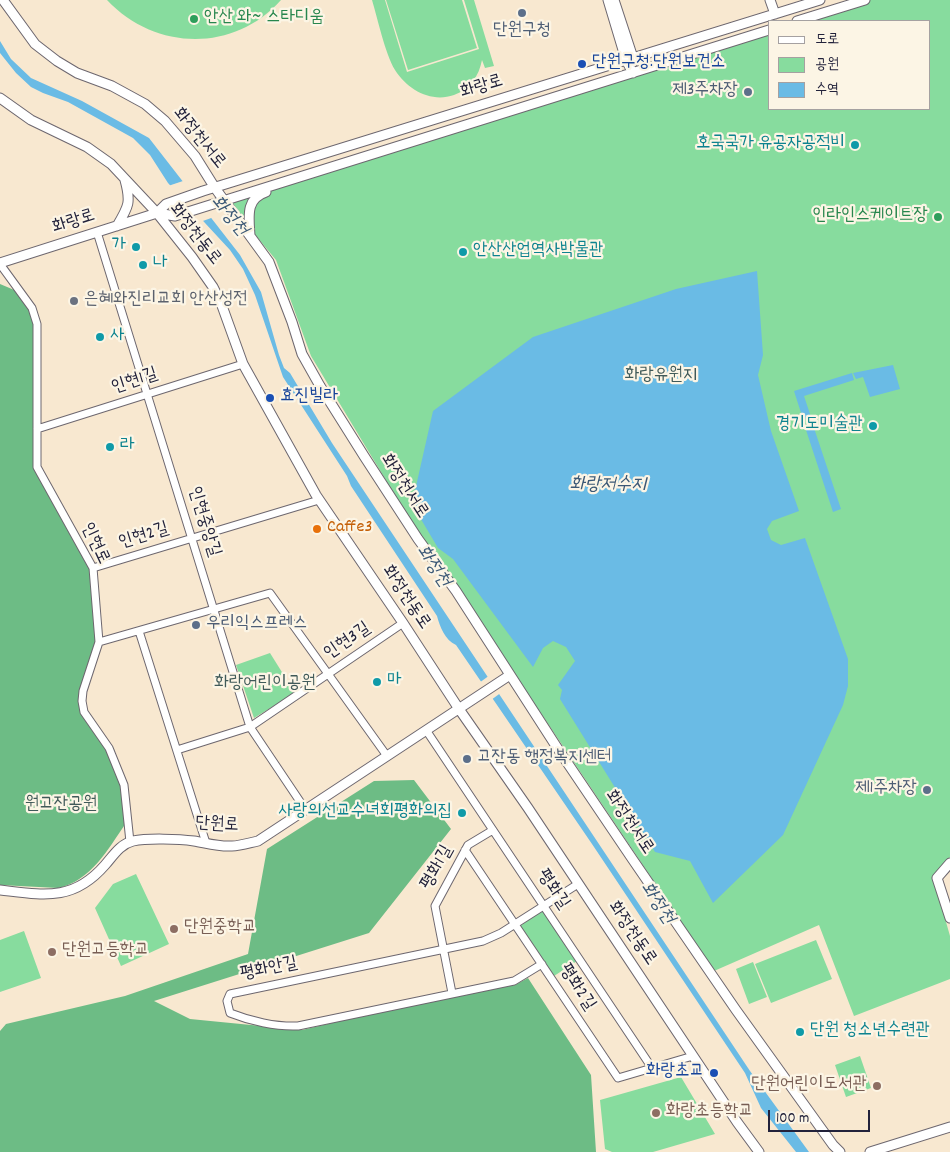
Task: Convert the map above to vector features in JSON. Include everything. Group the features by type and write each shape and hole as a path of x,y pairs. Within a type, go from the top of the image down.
{"street":[{"name":"화정천서로","path":"3,0 35,44 77,73 112,86 138,100 165,121 195,156 224,201 269,262 302,354 320,386 418,540 456,591 507,677 736,1010 833,1145 840,1152"},
{"path":"608,0 629,59"},
{"path":"614,0 633,73"},
{"path":"770,0 775,14"},
{"name":"화랑로","path":"0,264 157,213 166,204 202,191 820,0"},
{"path":"800,20 865,0"},
{"name":"화랑로","path":"157,213 175,216 768,30"},
{"name":"화정천동로","path":"0,98 31,120 88,147 111,164 157,213 214,287 243,364 319,500 759,1152"},
{"path":"117,226 126,211 129,196 124,179"},
{"path":"250,236 248,212 253,200 258,195 272,190 285,182"},
{"name":"인현중앙길","path":"98,232 250,727 305,809"},
{"name":"인현로","path":"0,264 32,308 37,324 36,467 93,568 99,642 82,691 84,712 109,748 120,772 124,785 130,842"},
{"name":"인현1길","path":"37,429 243,364"},
{"name":"인현2길","path":"93,568 319,500"},
{"path":"99,642 270,593 387,756"},
{"name":"인현3길","path":"176,750 250,727 403,623"},
{"path":"139,631 206,843"},
{"name":"단원로","path":"130,842 141,840 191,841 232,846 258,840 507,677"},
{"name":"평화길","path":"426,730 652,1068"},
{"name":"평화1길","path":"452,993 435,906 468,845 493,830"},
{"path":"0,890 40,895 60,894 82,886 97,874 121,847 130,842"},
{"name":"평화2길","path":"465,850 618,1078 693,1056"},
{"path":"950,863 937,878 950,918"},
{"name":"평화안길","path":"542,964 514,980 298,1026 287,1026 240,1017 230,1013 227,1002 230,994 483,941 516,924 578,884"},
{"path":"870,1152 950,1127"}],"green space":[{"name":"안산 와~ 스타디움","path":"107,0 281,0 262,17 241,30 218,37 194,39 171,36 148,29 126,17"},
{"path":"372,0 385,0 407,72 479,49 464,0 474,0 494,66 485,68 482,60 479,71 469,86 454,95 445,97 429,96 413,89 400,77 391,63"},
{"path":"386,0 462,0 477,48 408,70"},
{"name":"화랑유원지","path":"862,0 950,0 950,857 933,876 950,936 950,979 854,1016 819,925 714,971 399,502 311,356 276,260 223,196 768,28 768,110 930,110 930,20 795,20"},
{"name":"원고잔공원","path":"0,284 19,292 39,318 39,464 91,560 101,641 84,689 85,711 114,749 120,772 126,823 98,863 80,879 58,888 0,885"},
{"name":"화랑어린이공원","path":"270,653 295,693 254,718 236,665"},
{"path":"414,780 451,829 369,933 154,1001 190,1019 302,1030 412,1004 515,985 528,978 591,1075 596,1152 0,1152 0,1031 6,1024 125,996 248,954 267,849 374,781"},
{"path":"136,874 169,944 121,966 95,908 113,884"},
{"path":"543,910 577,961 554,976 520,926"},
{"path":"24,931 41,978 0,992 0,940"},
{"path":"816,940 832,979 771,1003 755,964"},
{"path":"753,962 767,997 749,1004 736,969"},
{"path":"860,1056 871,1088 846,1097 835,1065"},
{"name":"화랑초등학교","path":"681,1077 715,1134 653,1152 612,1152 605,1149 600,1100"}],"water":[{"path":"0,41 11,59 31,78 82,101 149,138 240,255 261,292 284,368 290,373 332,443 750,1071 809,1152 796,1152 761,1108 745,1073 456,645 444,633 437,616 351,486 347,476 283,377 255,295 243,269 230,250 168,183 150,155 133,138 68,102 31,87 16,73 0,53"},
{"name":"화랑저수지","path":"757,271 763,355 758,375 771,431 799,511 772,521 767,529 771,540 781,545 805,538 848,659 848,686 843,705 783,835 713,903 690,861 655,852 560,699 562,690 558,685 575,661 566,647 553,641 543,648 533,667 453,559 438,548 412,504 433,411 533,337 676,289"},
{"path":"893,365 900,389 870,397 863,377 856,379 853,373"},
{"path":"852,373 854,380 804,396 811,417 803,419 794,391"},
{"path":"814,428 841,509 833,512 806,430"}],"pier":[{"path":"186,180 214,217 200,222 168,186"},
{"path":"490,675 502,692 491,700 479,683"}],"place":[{"name":"단원구청","path":"522,13"},
{"name":"안산 와~ 스타디움","path":"194,19"},
{"name":"단원구청.단원보건소","path":"582,64"},
{"name":"제3주차장","path":"748,92"},
{"name":"호국국가 유공자공적비","path":"855,145"},
{"name":"인라인스케이트장","path":"938,217"},
{"name":"가","path":"136,247"},
{"name":"안산산업역사박물관","path":"463,252"},
{"name":"나","path":"143,265"},
{"name":"은혜와진리교회 안산성전","path":"74,301"},
{"name":"사","path":"100,337"},
{"name":"효진빌라","path":"270,398"},
{"name":"경기도미술관","path":"873,426"},
{"name":"라","path":"110,447"},
{"name":"Caffe3","path":"317,529"},
{"name":"우리익스프레스","path":"196,625"},
{"name":"마","path":"377,682"},
{"name":"고잔동 행정복지센터","path":"467,759"},
{"name":"제1주차장","path":"927,790"},
{"name":"사랑의선교수녀회평화의집","path":"462,813"},
{"name":"단원중학교","path":"174,929"},
{"name":"단원고등학교","path":"52,952"},
{"name":"단원 청소년수련관","path":"800,1032"},
{"name":"화랑초교","path":"714,1073"},
{"name":"단원어린이도서관","path":"877,1086"},
{"name":"화랑초등학교","path":"656,1113"}],"water label":[{"name":"화정천","path":"228,217"},
{"name":"화정천","path":"432,567"},
{"name":"화정천","path":"656,904"}]}
